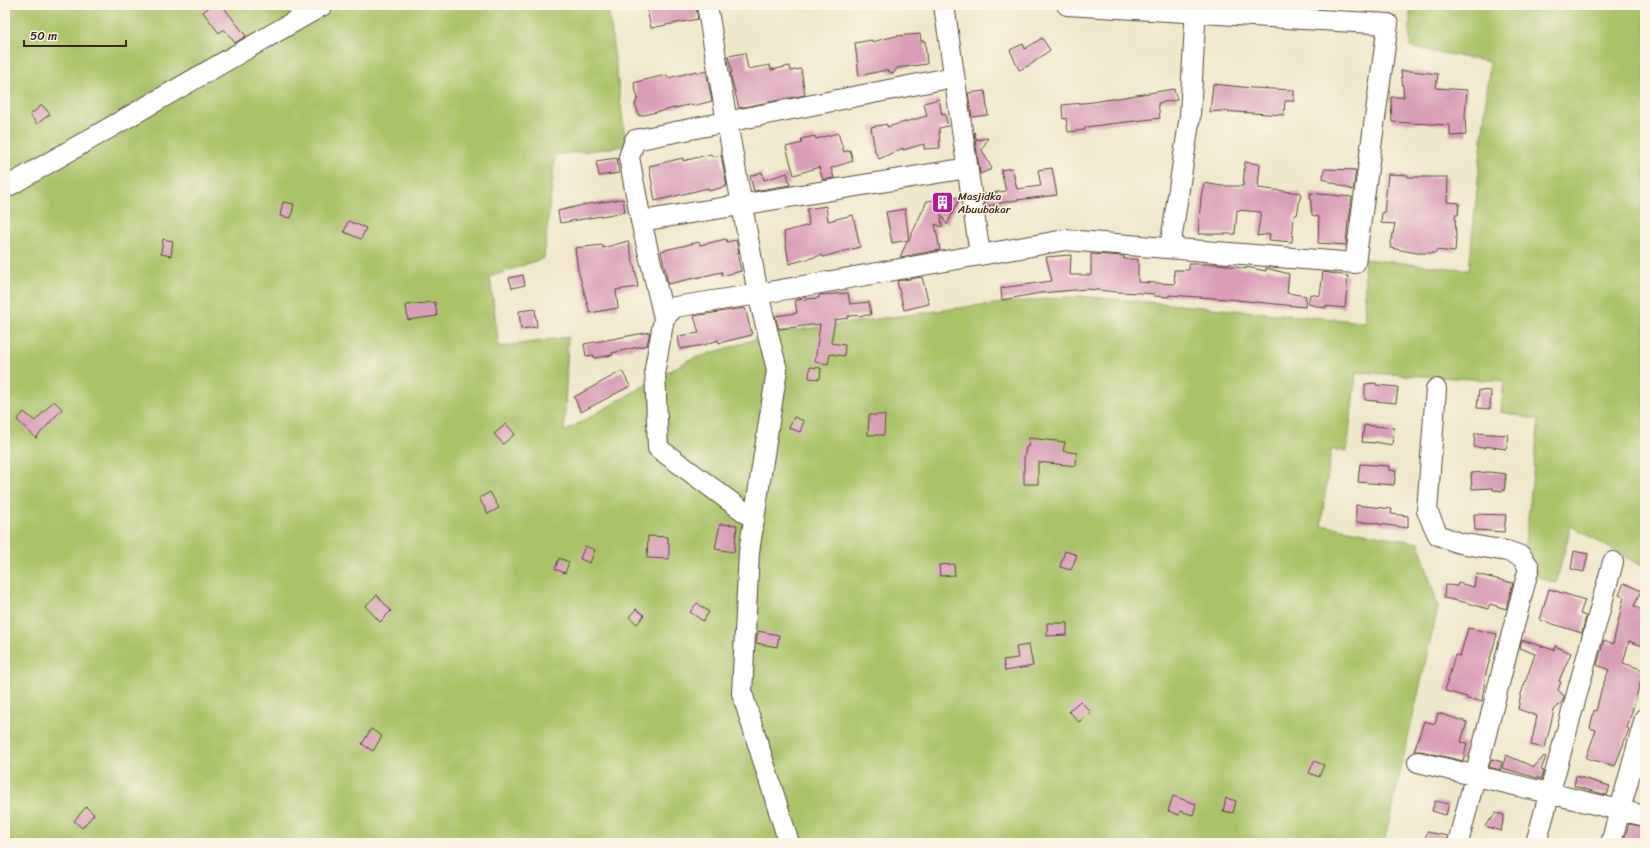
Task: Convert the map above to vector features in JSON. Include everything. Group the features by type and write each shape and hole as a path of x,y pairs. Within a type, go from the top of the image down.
{"street":[{"path":"5,188 323,5"},
{"path":"707,5 726,122 758,294 777,370 749,552 742,693 789,843"},
{"path":"944,5 980,255"},
{"path":"664,318 675,307 758,294 1065,240 1356,263 1388,24 1196,9 1067,5"},
{"path":"1170,248 1190,116 1196,9"},
{"path":"754,519 658,448 655,368 664,318 641,220 629,157 635,140 954,77"},
{"path":"641,220 968,168"},
{"path":"1436,389 1427,512 1438,535 1459,543 1507,551 1521,556 1530,566 1458,843"},
{"path":"1536,843 1613,562"},
{"path":"1611,843 1645,718"},
{"path":"1418,762 1645,816"}],"green space":[{"path":"5,5 608,5 626,146 555,155 544,258 490,277 499,347 568,337 564,432 689,360 775,333 973,306 1079,296 1366,322 1364,259 1469,270 1490,62 1410,47 1410,5 1645,5 1645,568 1571,526 1556,583 1522,572 1539,420 1501,412 1504,381 1356,372 1347,451 1331,450 1321,525 1419,543 1438,607 1384,843 5,843"}],"building":[{"path":"212,5 222,5 246,36 235,43 224,29 219,33 203,12"},
{"path":"646,5 696,5 698,19 651,28"},
{"path":"920,34 921,41 925,41 927,64 897,68 893,74 886,70 859,76 855,43 872,40 872,42 896,36"},
{"path":"1042,38 1050,50 1030,65 1019,70 1010,50 1023,44 1025,49"},
{"path":"745,53 748,69 770,65 771,70 790,66 791,71 801,69 805,95 739,108 730,73 732,73 728,56"},
{"path":"697,71 697,73 706,71 712,101 639,116 635,103 637,102 636,99 638,99 634,83 667,75 668,78"},
{"path":"1401,71 1438,74 1436,88 1467,90 1465,116 1466,135 1450,136 1450,125 1392,122 1391,97 1404,97"},
{"path":"1213,84 1294,90 1294,101 1285,101 1284,115 1220,111 1210,112"},
{"path":"1174,89 1177,100 1158,103 1160,118 1085,127 1085,130 1068,132 1066,118 1063,119 1062,105 1093,102"},
{"path":"985,91 988,115 972,117 968,93"},
{"path":"939,99 942,115 945,114 948,126 939,128 940,148 924,149 924,144 903,150 903,148 879,159 875,151 871,127 887,124 887,127 927,116 924,103"},
{"path":"42,105 50,114 37,124 30,115"},
{"path":"974,132 977,140 988,138 982,150 992,169 980,174"},
{"path":"838,133 844,152 850,150 853,161 831,168 834,178 823,180 819,167 794,175 786,147 802,143 801,139 815,136 816,139"},
{"path":"711,154 712,157 721,155 727,186 709,191 708,188 655,201 649,166 683,158 683,161"},
{"path":"617,158 619,173 599,176 596,161"},
{"path":"1245,162 1260,164 1258,188 1301,193 1297,215 1294,215 1292,242 1269,240 1270,234 1257,236 1261,212 1237,210 1235,234 1198,234 1201,197 1204,183 1221,186 1243,186"},
{"path":"1012,168 1017,189 1041,186 1038,170 1052,168 1057,195 985,206 983,194 1006,191 1001,170"},
{"path":"1324,169 1356,170 1353,190 1323,179"},
{"path":"762,172 764,180 787,173 790,185 754,191 750,176"},
{"path":"1388,174 1408,175 1408,177 1448,177 1447,202 1459,203 1458,215 1455,215 1455,252 1436,250 1436,253 1417,253 1390,248 1395,224 1381,223 1382,212 1384,213"},
{"path":"1310,193 1352,197 1346,245 1318,243 1319,217 1312,215"},
{"path":"960,197 947,225 941,214 942,227 935,224 940,250 900,257 908,240 892,243 886,212 905,209 909,240 927,201"},
{"path":"623,199 625,212 560,223 558,211 587,204"},
{"path":"283,202 294,204 291,218 280,216"},
{"path":"826,206 828,221 853,215 860,247 789,264 784,232 809,225 807,209"},
{"path":"348,221 366,228 361,239 344,232"},
{"path":"163,239 173,241 171,256 161,254"},
{"path":"726,239 727,242 736,240 739,253 737,254 741,271 722,276 722,272 668,284 661,251 699,242 700,245"},
{"path":"628,241 638,287 616,290 618,308 590,313 578,270 575,248 603,245 603,248"},
{"path":"1091,254 1124,256 1124,259 1138,259 1138,282 1175,284 1174,270 1189,270 1189,264 1220,264 1266,271 1266,268 1289,274 1287,293 1306,296 1305,307 1227,299 1169,295 1169,297 1154,296 1154,294 1087,289 1040,293 1002,300 1001,288 1052,281 1046,257 1071,255 1070,275 1091,275"},
{"path":"1323,272 1348,276 1345,308 1325,306 1325,308 1308,304 1310,294 1320,296"},
{"path":"523,275 525,285 512,288 509,278"},
{"path":"922,277 929,304 904,310 897,281"},
{"path":"848,293 850,304 869,302 871,315 848,316 848,318 835,320 831,343 845,345 844,356 830,354 828,364 815,362 820,324 779,329 775,316 797,313 795,300 819,298 819,295"},
{"path":"435,302 437,316 408,320 406,305"},
{"path":"745,308 752,335 719,343 718,340 704,345 680,349 678,336 699,333 694,316"},
{"path":"535,309 537,327 521,329 519,311"},
{"path":"650,332 647,345 612,353 613,355 594,358 594,355 586,356 584,344"},
{"path":"810,367 821,368 820,379 809,378"},
{"path":"622,371 630,386 581,412 574,397"},
{"path":"1376,383 1376,385 1398,387 1396,403 1365,400 1365,384"},
{"path":"1479,390 1491,391 1490,409 1477,408"},
{"path":"54,401 62,409 36,438 17,420 24,412 35,421"},
{"path":"869,415 885,415 884,435 868,435"},
{"path":"794,417 804,421 800,432 789,428"},
{"path":"506,424 515,434 503,444 494,434"},
{"path":"1364,425 1394,428 1392,445 1375,442 1362,442"},
{"path":"1475,433 1508,435 1506,449 1485,446 1485,448 1474,447"},
{"path":"1029,438 1065,442 1063,451 1077,453 1076,466 1038,462 1038,484 1024,484 1024,459"},
{"path":"1360,464 1389,466 1389,470 1396,471 1394,485 1358,482"},
{"path":"1489,472 1506,474 1504,491 1493,490 1493,488 1472,489 1471,473"},
{"path":"490,492 499,508 488,514 479,498"},
{"path":"1356,505 1392,509 1391,514 1408,516 1408,528 1378,523 1356,522"},
{"path":"1474,514 1506,515 1504,532 1475,530"},
{"path":"720,524 737,525 734,552 715,549"},
{"path":"648,536 668,537 669,559 647,558"},
{"path":"585,546 595,550 590,563 580,559"},
{"path":"1065,551 1077,555 1071,570 1060,567"},
{"path":"1574,551 1588,554 1584,572 1571,569"},
{"path":"559,558 569,562 565,573 555,569"},
{"path":"954,564 955,575 940,576 939,565"},
{"path":"1476,574 1513,583 1506,609 1490,604 1488,609 1444,598 1445,585 1457,586 1458,583 1474,587"},
{"path":"1624,583 1641,591 1634,606 1645,612 1645,647 1629,641 1623,663 1644,670 1627,728 1629,729 1615,766 1586,758 1596,730 1590,728 1594,710 1596,711 1602,687 1609,670 1597,665 1604,640 1613,644 1624,597 1619,595"},
{"path":"1549,589 1585,600 1580,614 1586,616 1582,633 1540,620"},
{"path":"377,595 391,611 380,622 365,606"},
{"path":"697,603 709,612 703,621 690,612"},
{"path":"636,609 644,615 637,624 629,617"},
{"path":"1047,623 1067,623 1067,635 1047,636"},
{"path":"1468,628 1497,634 1486,673 1482,701 1467,699 1467,697 1445,691 1455,655 1460,656"},
{"path":"758,631 779,635 777,647 756,643"},
{"path":"1522,640 1554,650 1555,646 1571,653 1559,681 1561,682 1558,690 1564,696 1563,701 1554,710 1545,748 1531,745 1537,716 1518,709 1521,694 1535,654 1520,648"},
{"path":"1029,645 1033,666 1005,671 1003,660 1018,658 1016,647"},
{"path":"1080,701 1091,712 1079,722 1069,711"},
{"path":"1438,713 1467,722 1461,742 1467,743 1463,761 1421,751 1414,751 1424,721 1435,724"},
{"path":"371,729 382,736 373,751 362,744"},
{"path":"1506,755 1534,767 1544,756 1546,757 1541,770 1544,771 1541,779 1502,768"},
{"path":"1492,759 1502,762 1500,770 1489,767"},
{"path":"1314,761 1324,765 1319,777 1309,773"},
{"path":"1576,776 1610,786 1607,795 1574,786"},
{"path":"1173,796 1196,804 1193,815 1180,811 1179,815 1168,811"},
{"path":"1226,798 1236,801 1233,813 1223,811"},
{"path":"1435,801 1449,804 1446,815 1432,811"},
{"path":"86,807 94,814 82,828 74,821"},
{"path":"1496,813 1504,815 1501,831 1485,826"},
{"path":"1629,824 1645,827 1645,843 1623,843"},
{"path":"1427,832 1448,836 1447,843 1424,843"}],"place":[{"name":"Masjidka Abuubakar","path":"942,202"}]}
